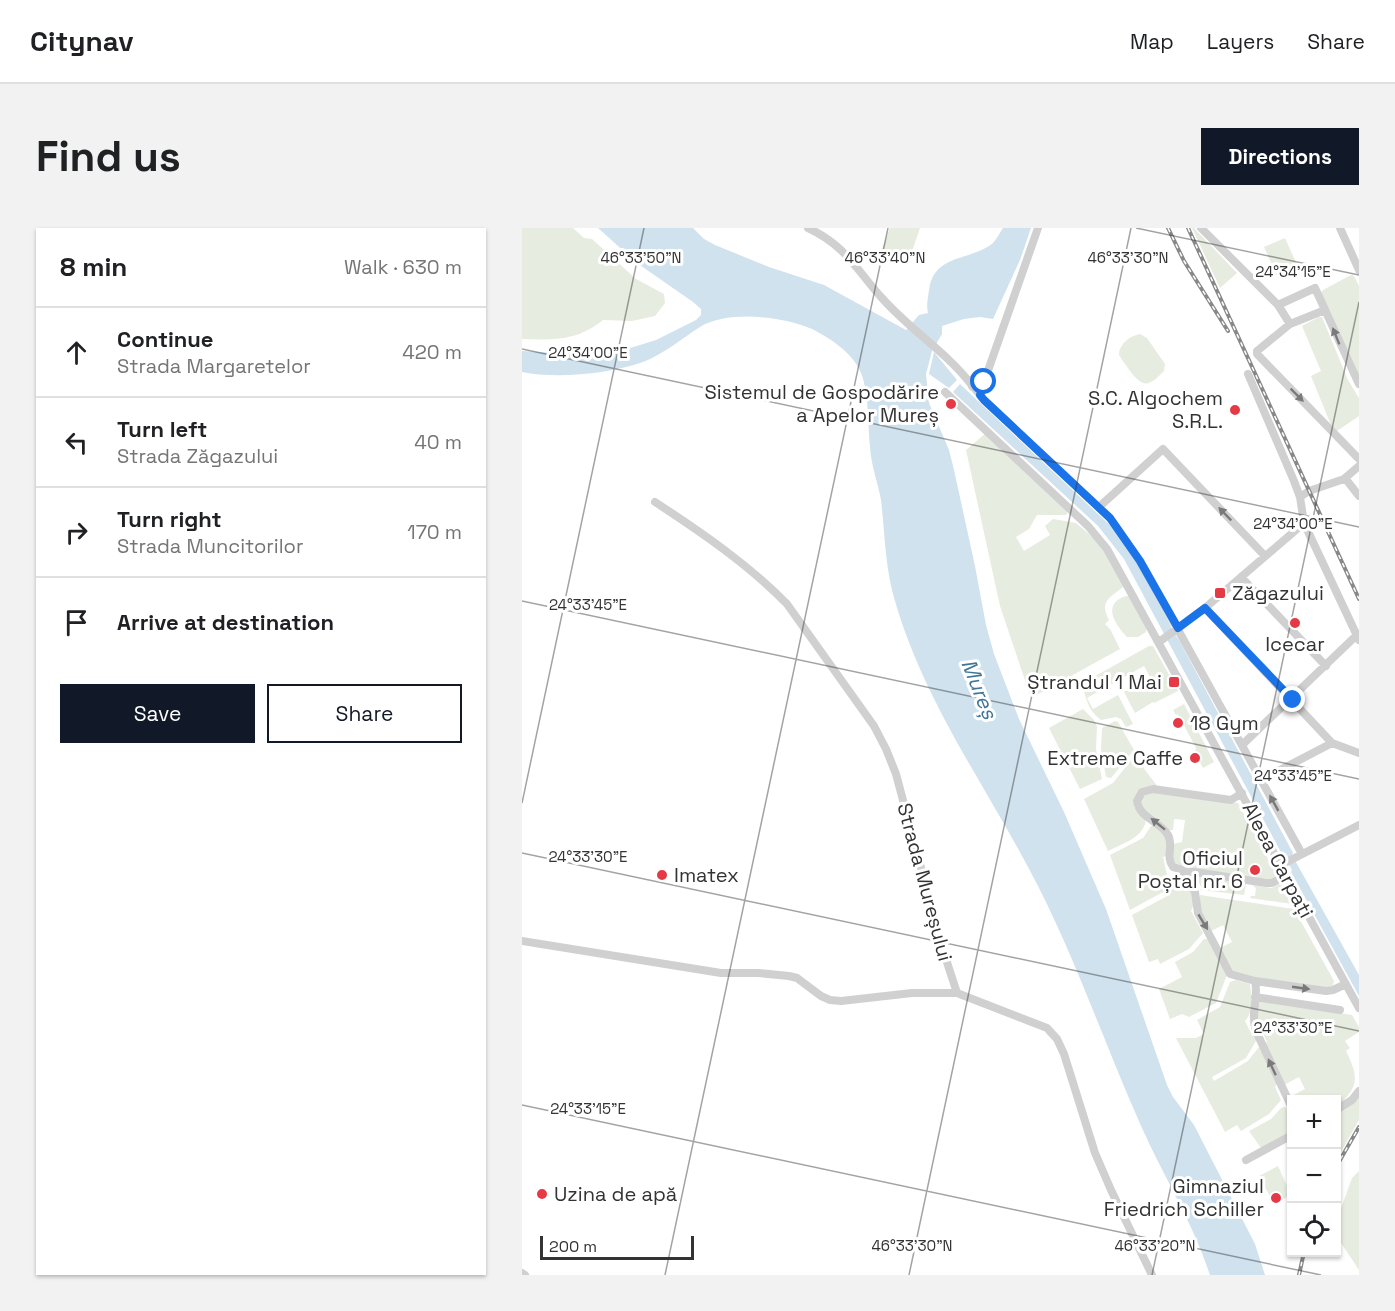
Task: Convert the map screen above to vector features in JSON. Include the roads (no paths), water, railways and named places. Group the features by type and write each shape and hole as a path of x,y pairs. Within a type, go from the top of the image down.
{"street":[{"path":"808,228 830,240 845,253 881,297 976,384 1118,528 1140,561 1175,630 1242,745 1299,856"},
{"path":"976,384 989,366 1038,228"},
{"path":"1201,228 1278,305 1290,324"},
{"path":"1340,228 1359,270"},
{"path":"1278,305 1315,288 1359,384"},
{"path":"1325,310 1290,324 1257,351 1257,355 1359,459"},
{"path":"1242,745 1358,638 1304,523 1300,497 1248,374"},
{"name":"Aleea Carpați","path":"945,392 1088,526 1102,543 1161,640 1359,1008"},
{"path":"1099,507 1163,449 1265,556"},
{"path":"1300,497 1309,491 1345,478 1359,466"},
{"path":"1345,478 1359,496"},
{"name":"Strada Mureșului","path":"655,502 697,530 775,591 788,604 874,726 896,774 943,950 957,993"},
{"path":"1161,640 1205,608 1304,523"},
{"path":"1241,577 1326,666"},
{"path":"1205,608 1332,743 1359,753"},
{"path":"1261,780 1332,743"},
{"path":"1242,794 1231,800 1153,789 1145,791 1137,801 1140,810 1167,832 1171,840 1168,859 1173,867 1272,883 1287,875"},
{"path":"1283,865 1359,825"},
{"path":"1182,870 1194,888 1197,913 1209,931 1226,968 1234,976 1326,991 1346,984"},
{"path":"522,941 721,974 758,973 789,976 797,978 821,996 830,999 841,1000 924,992 957,993 1038,1023 1047,1028 1057,1039 1064,1054 1095,1152 1152,1275"},
{"path":"1255,981 1252,1020 1287,1097"},
{"path":"1255,997 1340,1010"},
{"path":"1341,1107 1352,1100 1359,1091"},
{"path":"1246,1160 1287,1138"}],"water":[{"name":"Mureș","path":"598,228 693,228 704,239 715,245 769,267 824,285 906,330 919,315 928,313 929,290 937,270 952,260 989,246 1003,228 1031,228 1020,260 993,319 980,317 964,319 942,326 942,334 932,351 926,374 929,403 949,450 986,625 994,654 1019,719 1064,812 1106,909 1167,1085 1194,1125 1255,1244 1265,1275 1210,1275 1187,1219 1142,1128 1074,963 1044,898 954,737 921,671 907,637 892,589 887,564 881,500 871,454 866,390 858,366 841,347 800,324 771,318 740,317 711,322 658,355 615,370 566,375 522,372 522,351 558,353 624,350 656,340 696,320 701,315 701,309 693,302 637,263"},
{"path":"934,352 957,380 949,388 929,374"},
{"path":"960,384 1116,531 1132,553 1293,853 1292,855 1359,975 1359,996 1124,559 1098,526 953,392"}],"railway":[{"path":"1168,228 1184,261 1228,331"},
{"path":"1188,228 1359,599"},
{"path":"1341,1158 1359,1127"},
{"path":"1299,1275 1303,1257"}],"place":[{"name":"Sistemul de Gospodărire a Apelor Mureș","path":"951,404"},
{"name":"S.C. Algochem S.R.L.","path":"1235,410"},
{"name":"Zăgazului","path":"1220,593"},
{"name":"Icecar","path":"1295,623"},
{"name":"Ștrandul 1 Mai","path":"1174,682"},
{"name":"18 Gym","path":"1178,723"},
{"name":"Extreme Caffe","path":"1195,758"},
{"name":"Oficiul Poștal nr. 6","path":"1255,870"},
{"name":"Imatex","path":"662,875"},
{"name":"Uzina de apă","path":"542,1194"},
{"name":"Gimnaziul Friedrich Schiller","path":"1276,1198"}]}
